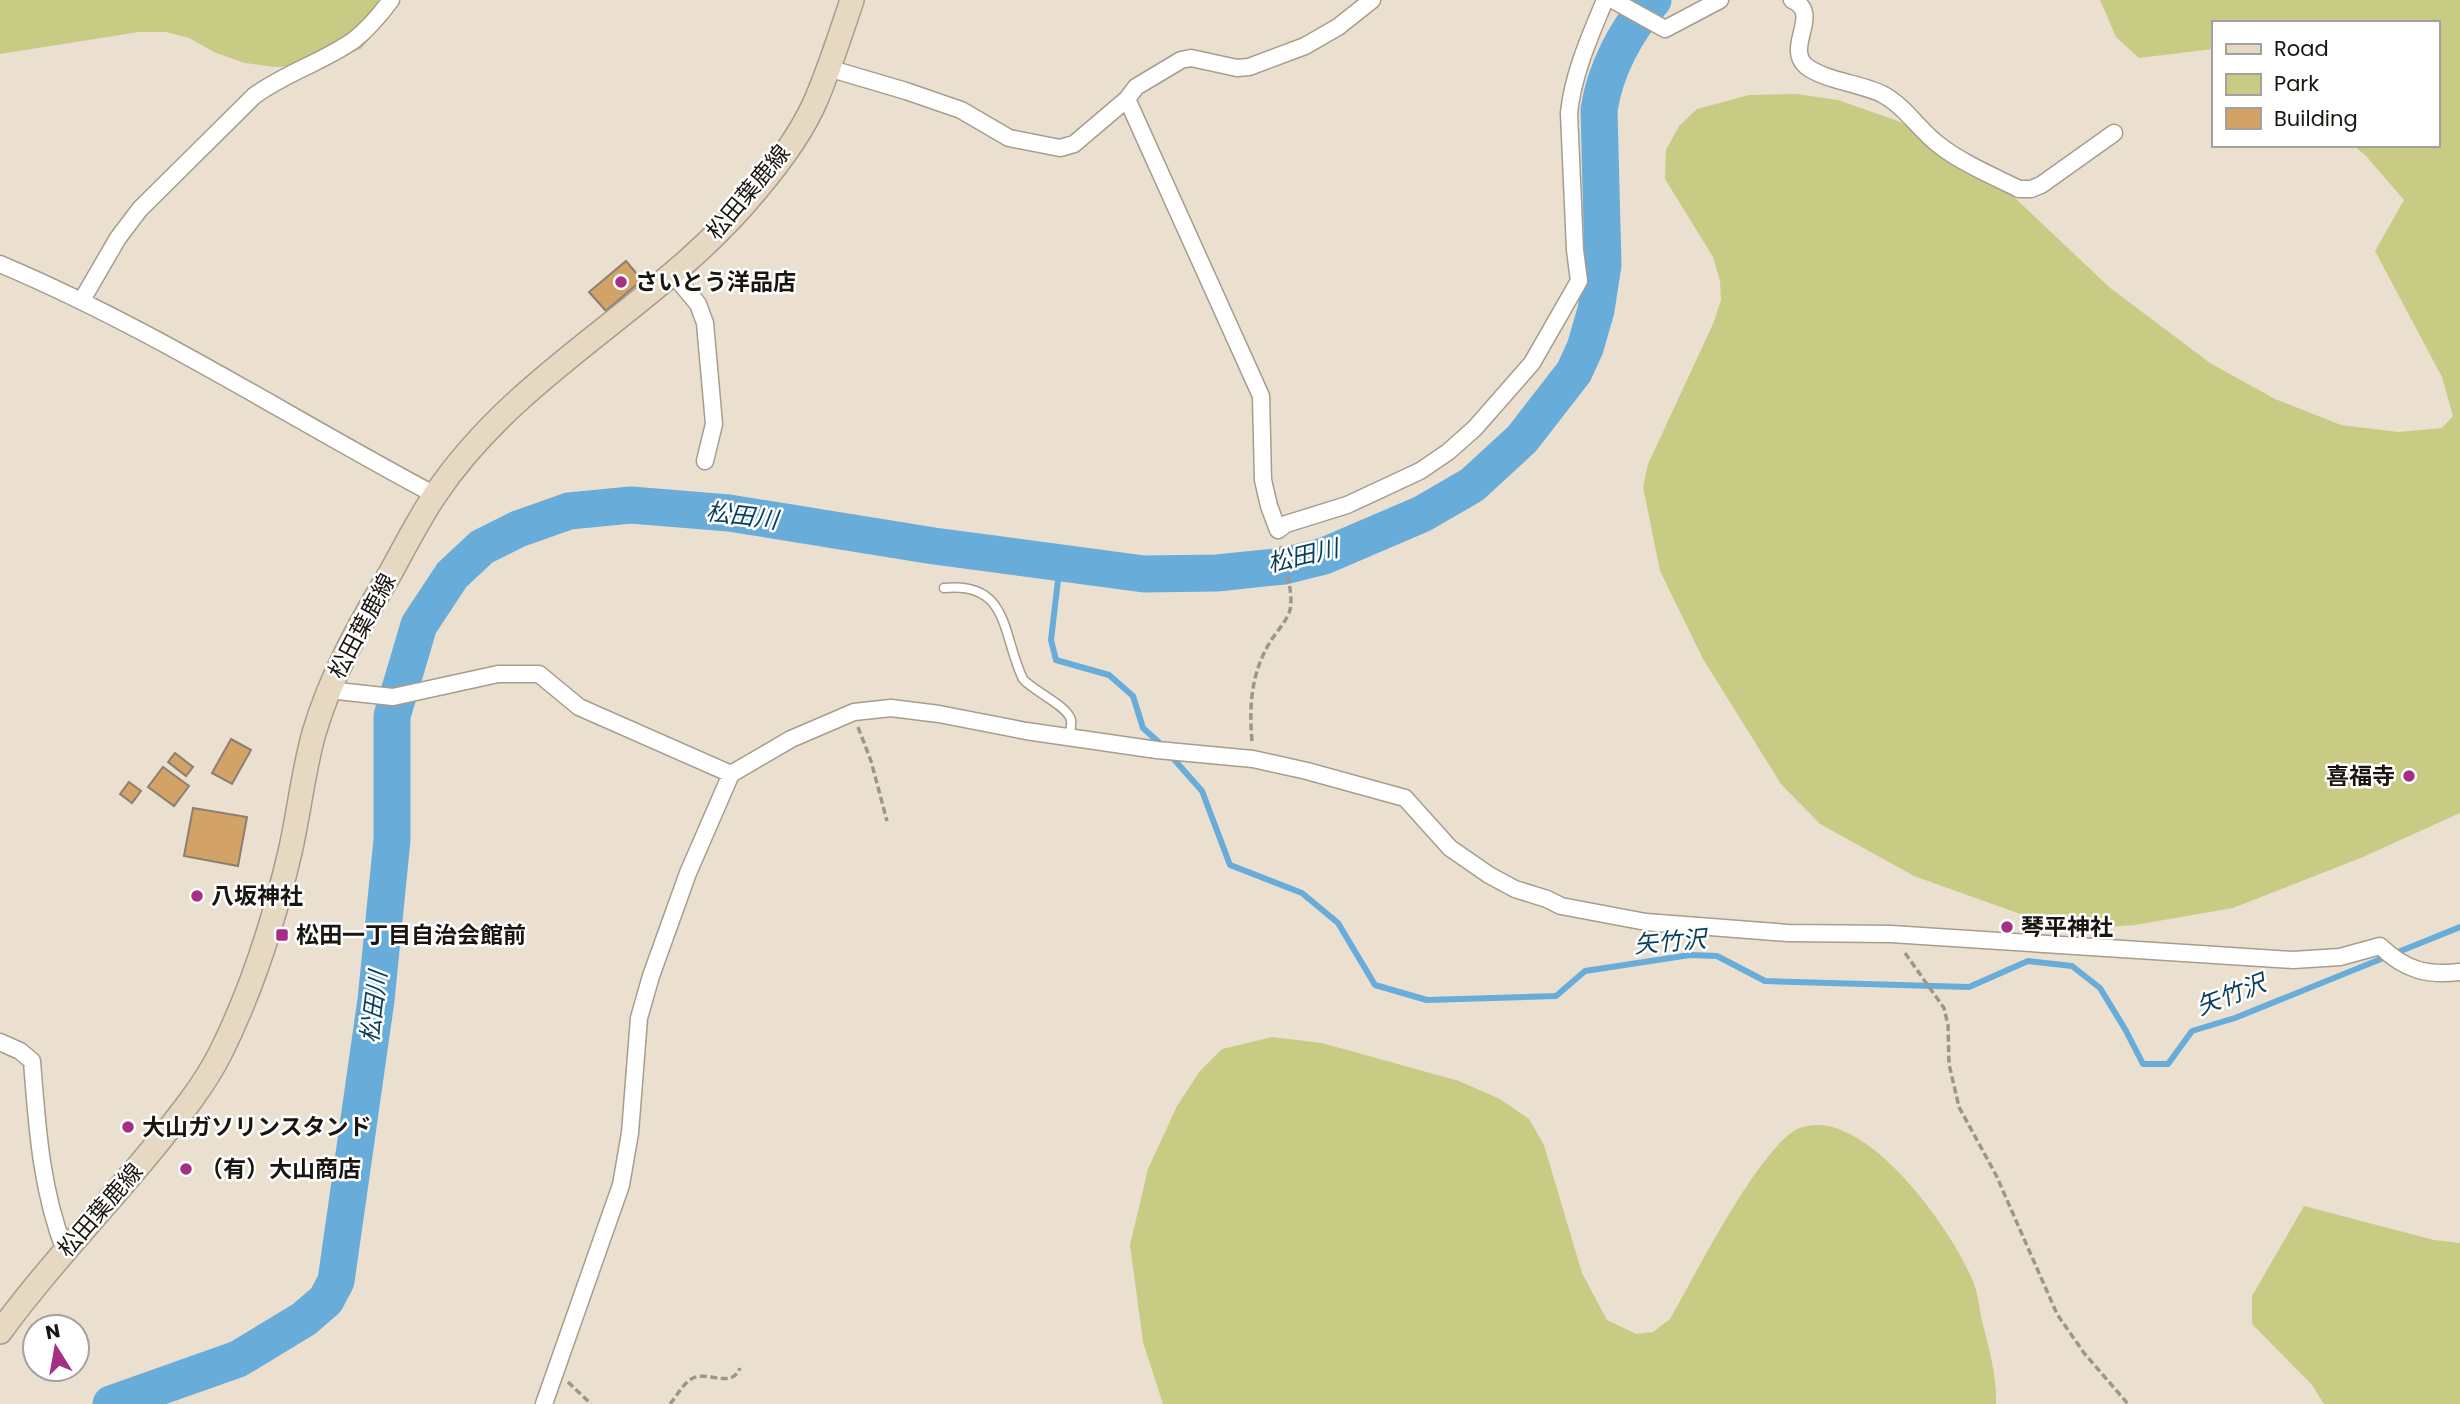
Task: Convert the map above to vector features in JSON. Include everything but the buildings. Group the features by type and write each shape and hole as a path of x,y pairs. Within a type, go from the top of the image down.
{"main road":[{"name":"松田葉鹿線","path":"0,1332 185,1109 219,1055 247,993 274,911 290,852 313,736 328,690 346,649 435,495 476,440 719,231 760,186 815,103 852,0"}],"street":[{"path":"82,300 118,238 140,209 254,96 274,81 352,41 373,24 391,0"},
{"path":"828,68 961,110 1009,138 1060,148 1074,144 1127,99 1136,87 1181,60 1202,60 1237,68 1261,63 1305,46 1338,27 1372,0"},
{"path":"1127,99 1261,396 1263,480 1278,530 1286,524 1347,505 1420,471 1448,452 1475,428 1532,363 1579,281 1574,238 1569,113 1580,66 1605,0"},
{"path":"1614,0 1665,29 1720,0"},
{"path":"1793,0 1802,4 1806,12 1799,47 1801,60 1807,66 1819,73 1882,94 1915,121 1938,145 2019,189 2031,189 2041,185 2114,133"},
{"path":"0,264 82,300 290,412 349,449 435,495"},
{"path":"672,273 698,304 705,323 714,424 705,461"},
{"path":"328,690 393,697 498,674 539,674 579,707 731,774"},
{"path":"544,1404 621,1185 630,1133 639,1018 651,976 688,873 731,774 791,739 851,713 873,709 903,710 1157,750 1253,758 1405,798 1450,848 1515,889 1561,906 1646,922 1788,933 1891,934 2292,960 2340,957 2380,946 2393,958 2424,973 2460,972"},
{"path":"0,1042 32,1060 39,1154 56,1228 65,1251"}],"lane":[{"path":"944,589 972,589 993,602 1004,619 1023,679 1029,687 1069,716 1069,737"}],"path":[{"path":"1253,758 1252,684 1261,657 1290,612 1278,530"},
{"path":"851,713 871,761 887,821"},
{"path":"1891,934 1944,1008 1948,1025 1951,1077 1959,1107 1996,1175 2057,1314 2084,1353 2128,1404"},
{"path":"670,1404 690,1380 700,1376 731,1378 737,1375 740,1368"},
{"path":"554,1375 578,1389 591,1404"}],"green space":[{"path":"0,0 378,0 380,11 375,32 361,49 309,66 275,67 245,63 216,53 189,38 166,32 139,32 0,54"},
{"path":"2100,0 2460,0 2460,813 2363,857 2233,908 2135,925 2094,928 2026,916 1914,876 1820,824 1781,784 1703,659 1660,571 1643,487 1648,464 1713,324 1721,300 1720,281 1713,257 1665,179 1666,150 1679,126 1697,109 1749,95 1796,94 1838,100 1898,121 1954,150 2013,196 2109,287 2210,363 2275,399 2341,425 2398,432 2442,428 2453,416 2442,377 2375,251 2404,200 2355,147 2439,147 2439,21 2212,21 2212,49 2139,58 2116,37"},
{"path":"1272,1037 1322,1043 1459,1081 1500,1099 1529,1119 1544,1145 1582,1273 1607,1320 1636,1334 1653,1332 1670,1319 1748,1184 1784,1139 1800,1128 1825,1126 1851,1135 1877,1152 1902,1176 1926,1203 1961,1257 1977,1294 1994,1373 1996,1404 1163,1404 1143,1342 1130,1245 1148,1169 1177,1106 1200,1071 1222,1049"},
{"path":"2304,1206 2434,1240 2460,1243 2460,1404 2324,1404 2312,1385 2252,1324 2252,1296"}],"waterway":[{"name":"松田川","path":"111,1404 238,1359 304,1319 326,1300 336,1281 376,1000 392,840 392,716 419,625 452,575 482,547 518,529 569,511 631,505 729,513 934,546 1144,574 1217,573 1284,566 1324,556 1422,514 1472,485 1522,439 1574,372 1585,348 1596,310 1603,265 1599,110 1606,80 1618,51 1653,0"},
{"name":"矢竹沢","path":"1060,563 1051,640 1056,660 1109,675 1133,696 1143,728 1164,747"},
{"name":"矢竹沢","path":"1171,756 1202,791 1230,865 1302,893 1338,923 1375,985 1427,1000 1556,996 1585,971 1690,955 1717,956 1765,981 1969,987 2028,961 2072,966 2100,988 2143,1064 2168,1064 2192,1031 2235,1018 2460,927"}],"place":[{"name":"さいとう洋品店","path":"621,282"},
{"name":"喜福寺","path":"2409,776"},
{"name":"八坂神社","path":"197,896"},
{"name":"琴平神社","path":"2007,927"},
{"name":"松田一丁目自治会館前","path":"282,935"},
{"name":"大山ガソリンスタンド","path":"128,1127"},
{"name":"（有）大山商店","path":"186,1169"}]}
